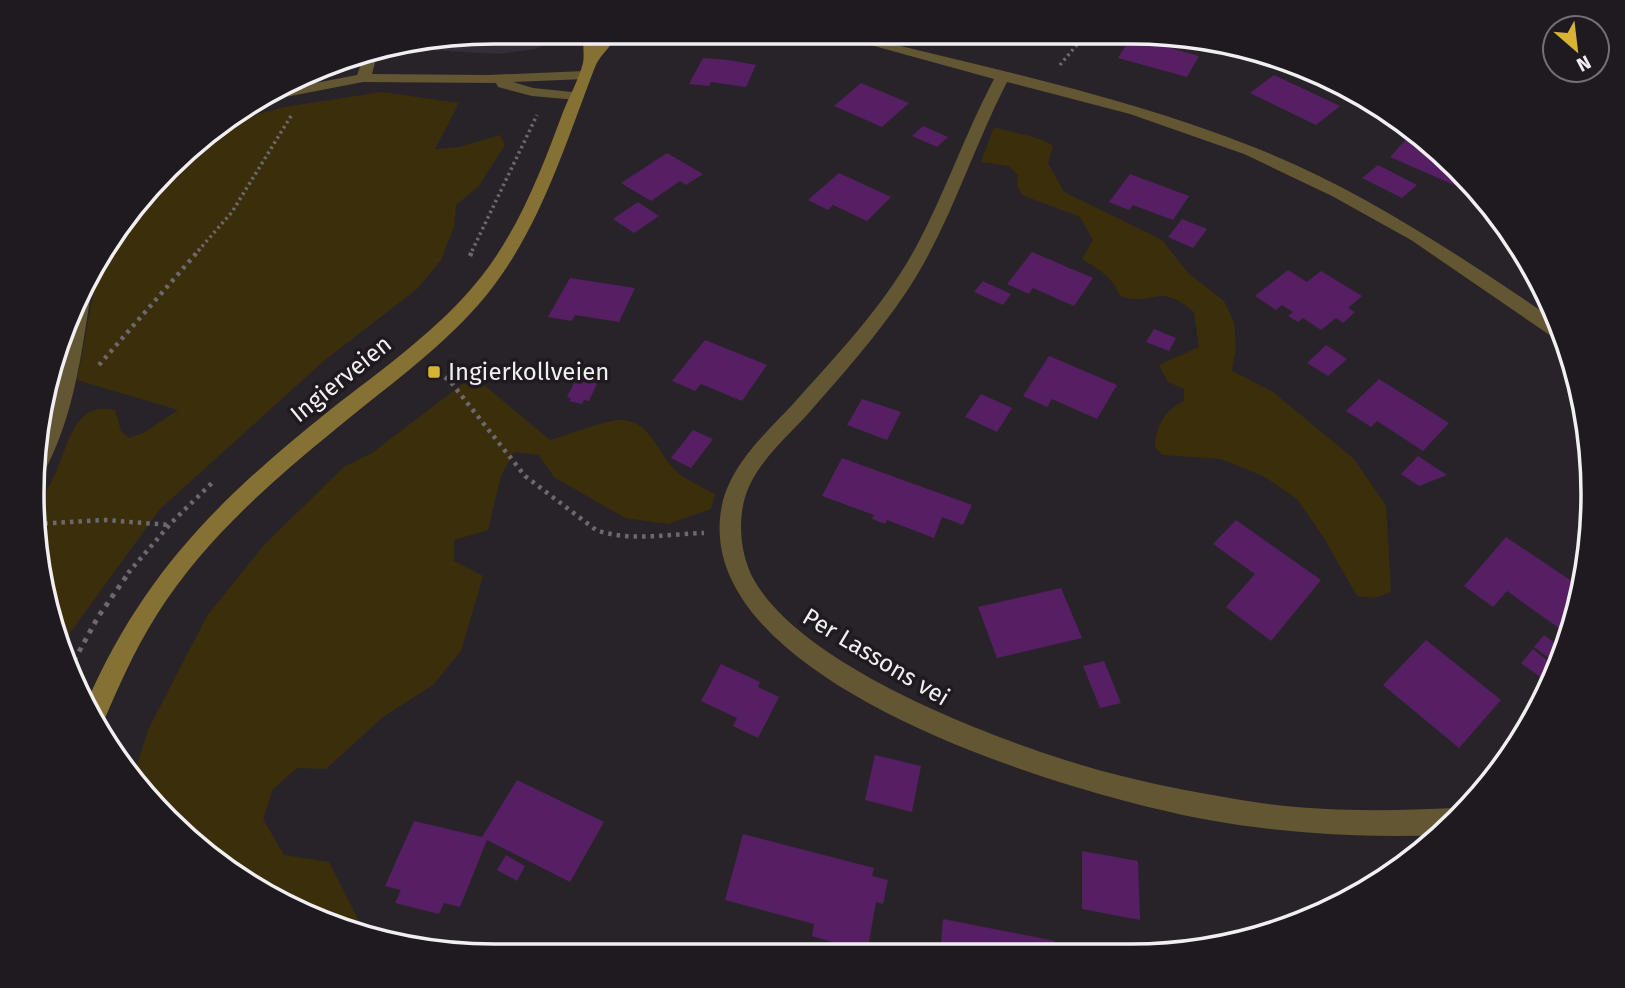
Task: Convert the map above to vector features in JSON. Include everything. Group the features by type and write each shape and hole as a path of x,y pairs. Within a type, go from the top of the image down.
{"main road":[{"name":"Ingierveien","path":"588,69 589,44"},
{"name":"Ingierveien","path":"98,707 136,630 187,556 221,517 263,476 432,340 490,280 522,224 588,69 606,44"}],"street":[{"path":"875,44 1167,121 1250,151 1309,178 1417,236 1548,324"},
{"path":"363,78 369,62"},
{"path":"293,91 363,78 488,79 588,69"},
{"name":"Per Lassons vei","path":"1002,78 975,128 926,244 914,265 867,331 744,475 732,506 730,530 737,570 747,590 776,626 829,665 937,725 1024,760 1118,786 1263,816 1329,822 1440,821"},
{"path":"488,79 545,94 577,96"},
{"path":"47,444 61,402 75,331"}],"path":[{"path":"1042,88 1078,44"},
{"path":"61,402 112,352 232,212 283,127 313,87"},
{"path":"487,222 545,94"},
{"path":"438,372 450,381 525,476 596,530 628,537 730,530"},
{"path":"75,659 126,576 204,491"},
{"path":"45,523 105,520 170,525"}],"shaded area":[{"path":"545,44 536,49 498,54 427,50 465,45"},
{"path":"382,92 459,103 435,149 459,147 500,135 505,145 478,187 456,205 454,227 441,260 417,289 326,359 160,509 67,637 52,582 44,494 57,471 72,432 88,413 100,409 115,410 121,431 129,438 145,432 178,410 77,380 95,286 137,220 155,197 197,155 249,117 284,107"},
{"path":"994,127 1034,137 1053,146 1048,163 1064,192 1162,240 1189,274 1224,301 1234,322 1236,348 1232,371 1273,392 1354,459 1386,506 1391,592 1375,598 1357,596 1324,538 1297,499 1265,477 1221,459 1163,455 1155,447 1157,432 1163,419 1184,401 1184,389 1168,382 1159,365 1199,347 1194,312 1163,296 1132,299 1120,296 1109,279 1082,259 1093,240 1080,217 1022,195 1017,185 1018,175 1009,166 981,162"},
{"path":"473,376 550,440 612,421 630,421 639,425 677,472 715,494 711,509 668,524 625,518 554,477 539,455 514,452 501,476 488,530 454,540 454,561 483,576 461,651 433,685 383,717 326,769 297,768 273,789 263,819 284,855 329,862 360,924 295,898 244,868 197,833 155,791 136,767 148,730 207,616 264,545 344,467 372,453"}],"building":[{"path":"1127,44 1160,45 1199,56 1187,77 1118,58"},
{"path":"703,58 756,65 746,87 711,82 709,86 689,84"},
{"path":"1274,75 1340,106 1316,125 1250,93"},
{"path":"861,83 909,103 882,127 834,106"},
{"path":"923,126 948,137 937,147 912,136"},
{"path":"1407,138 1461,188 1390,157"},
{"path":"667,153 703,174 686,185 680,181 651,201 621,183"},
{"path":"1378,165 1417,185 1402,198 1362,178"},
{"path":"839,173 891,197 867,221 833,205 828,210 808,200"},
{"path":"1130,174 1189,196 1173,220 1133,205 1129,210 1109,202"},
{"path":"638,202 659,216 634,233 613,219"},
{"path":"1182,219 1207,229 1193,248 1168,237"},
{"path":"1032,252 1093,278 1074,306 1033,288 1029,294 1007,284"},
{"path":"1288,270 1307,282 1321,271 1362,296 1348,308 1355,312 1343,323 1336,318 1321,330 1303,318 1298,322 1288,316 1293,312 1282,305 1276,310 1255,296"},
{"path":"570,278 635,288 619,322 575,315 572,321 548,317"},
{"path":"983,281 1011,294 1003,305 974,292"},
{"path":"1154,329 1176,338 1169,351 1146,342"},
{"path":"705,340 767,365 742,401 701,384 695,391 672,381"},
{"path":"1326,345 1347,359 1328,376 1307,363"},
{"path":"1049,356 1117,385 1097,419 1052,399 1047,407 1023,396"},
{"path":"580,371 601,375 589,401 584,400 582,404 569,401 571,398 567,397"},
{"path":"1379,379 1449,423 1423,451 1377,421 1371,427 1346,411"},
{"path":"981,394 1012,408 997,432 965,417"},
{"path":"862,399 901,412 887,440 847,425"},
{"path":"693,430 713,439 691,468 671,458"},
{"path":"1418,456 1447,475 1419,486 1401,474"},
{"path":"842,458 972,505 963,525 942,517 934,538 887,520 885,524 872,519 874,515 822,496"},
{"path":"1236,520 1321,580 1271,641 1226,607 1255,574 1213,544"},
{"path":"1506,537 1573,582 1560,629 1507,591 1493,607 1464,586"},
{"path":"1061,588 1082,638 997,658 978,607"},
{"path":"1544,635 1555,644 1550,659 1534,647"},
{"path":"1426,640 1501,700 1459,748 1383,685"},
{"path":"1533,649 1549,661 1542,678 1521,663"},
{"path":"1104,661 1121,703 1100,708 1083,666"},
{"path":"721,664 760,682 758,687 779,697 758,738 733,726 737,718 701,701"},
{"path":"875,755 921,766 912,812 865,800"},
{"path":"517,780 604,822 570,882 487,840 460,907 444,903 439,914 395,903 401,890 385,886 414,821 482,837"},
{"path":"743,834 874,868 872,876 888,880 883,904 876,902 869,944 839,944 812,936 814,924 725,900"},
{"path":"1082,851 1138,861 1140,920 1082,909"},
{"path":"506,855 525,866 517,881 497,870"},
{"path":"943,919 1055,941 1055,944 941,944"}],"place":[{"name":"Ingierkollveien","path":"434,372"}]}
